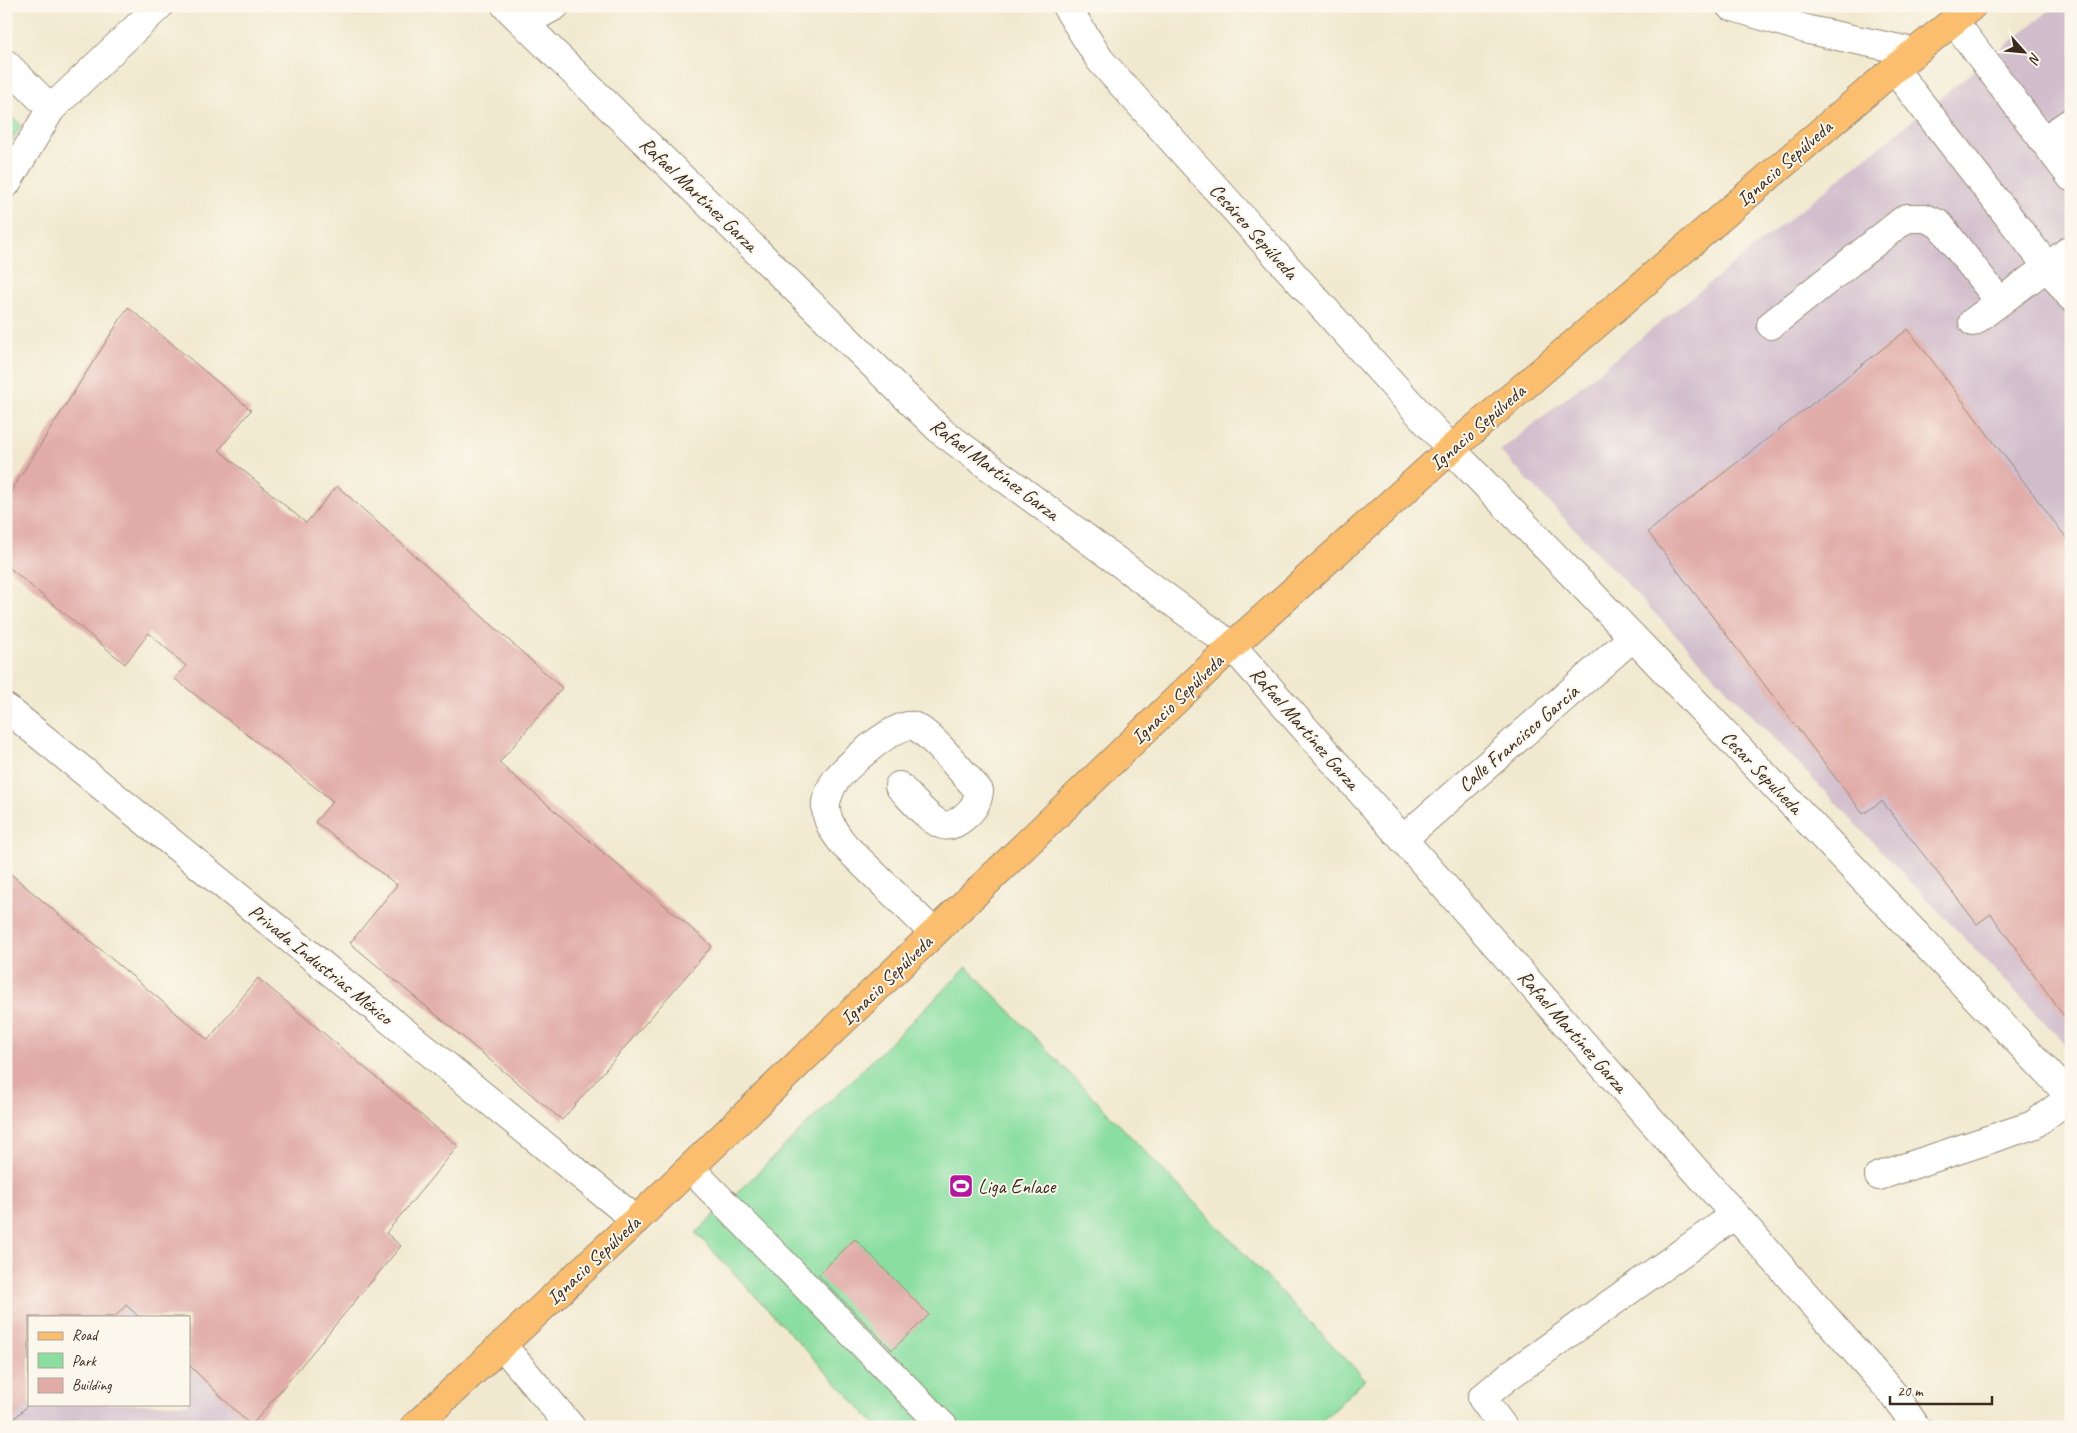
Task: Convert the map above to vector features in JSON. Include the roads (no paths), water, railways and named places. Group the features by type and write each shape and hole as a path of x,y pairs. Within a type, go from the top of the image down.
{"main road":[{"name":"Ignacio Sepúlveda","path":"414,1427 636,1220 1232,646 1451,449 1904,61 1963,14"}],"street":[{"path":"6,184 51,109 159,6"},
{"path":"515,14 555,6"},
{"name":"Cesáreo Sepúlveda","path":"1066,6 1100,60 1451,449"},
{"path":"1730,6 1904,61 2047,267 2071,297"},
{"name":"Rafael Martínez Garza","path":"515,14 941,431 1232,646 1895,1396 1916,1427"},
{"path":"1963,14 2044,141 2071,177"},
{"path":"6,64 51,109"},
{"path":"2044,141 2071,122"},
{"path":"1771,325 1906,218 1925,218 1939,224 2000,302"},
{"path":"1974,322 2071,249"},
{"name":"Cesar Sepulveda","path":"1451,449 1633,637 2071,1097"},
{"name":"Calle Francisco García","path":"1403,839 1633,637"},
{"name":"Privada Industrias México","path":"6,708 636,1220"},
{"path":"899,786 936,822 944,826 957,823 970,812 978,798 979,791 926,733 916,726 907,724 882,737 836,780 829,792 826,804 832,831 934,933"},
{"path":"1879,1176 2033,1124 2071,1097"},
{"path":"690,1168 944,1427"},
{"path":"1503,1427 1482,1398 1510,1375 1735,1215"},
{"path":"502,1345 571,1427"}],"place":[{"name":"Liga Enlace","path":"961,1186"}]}
